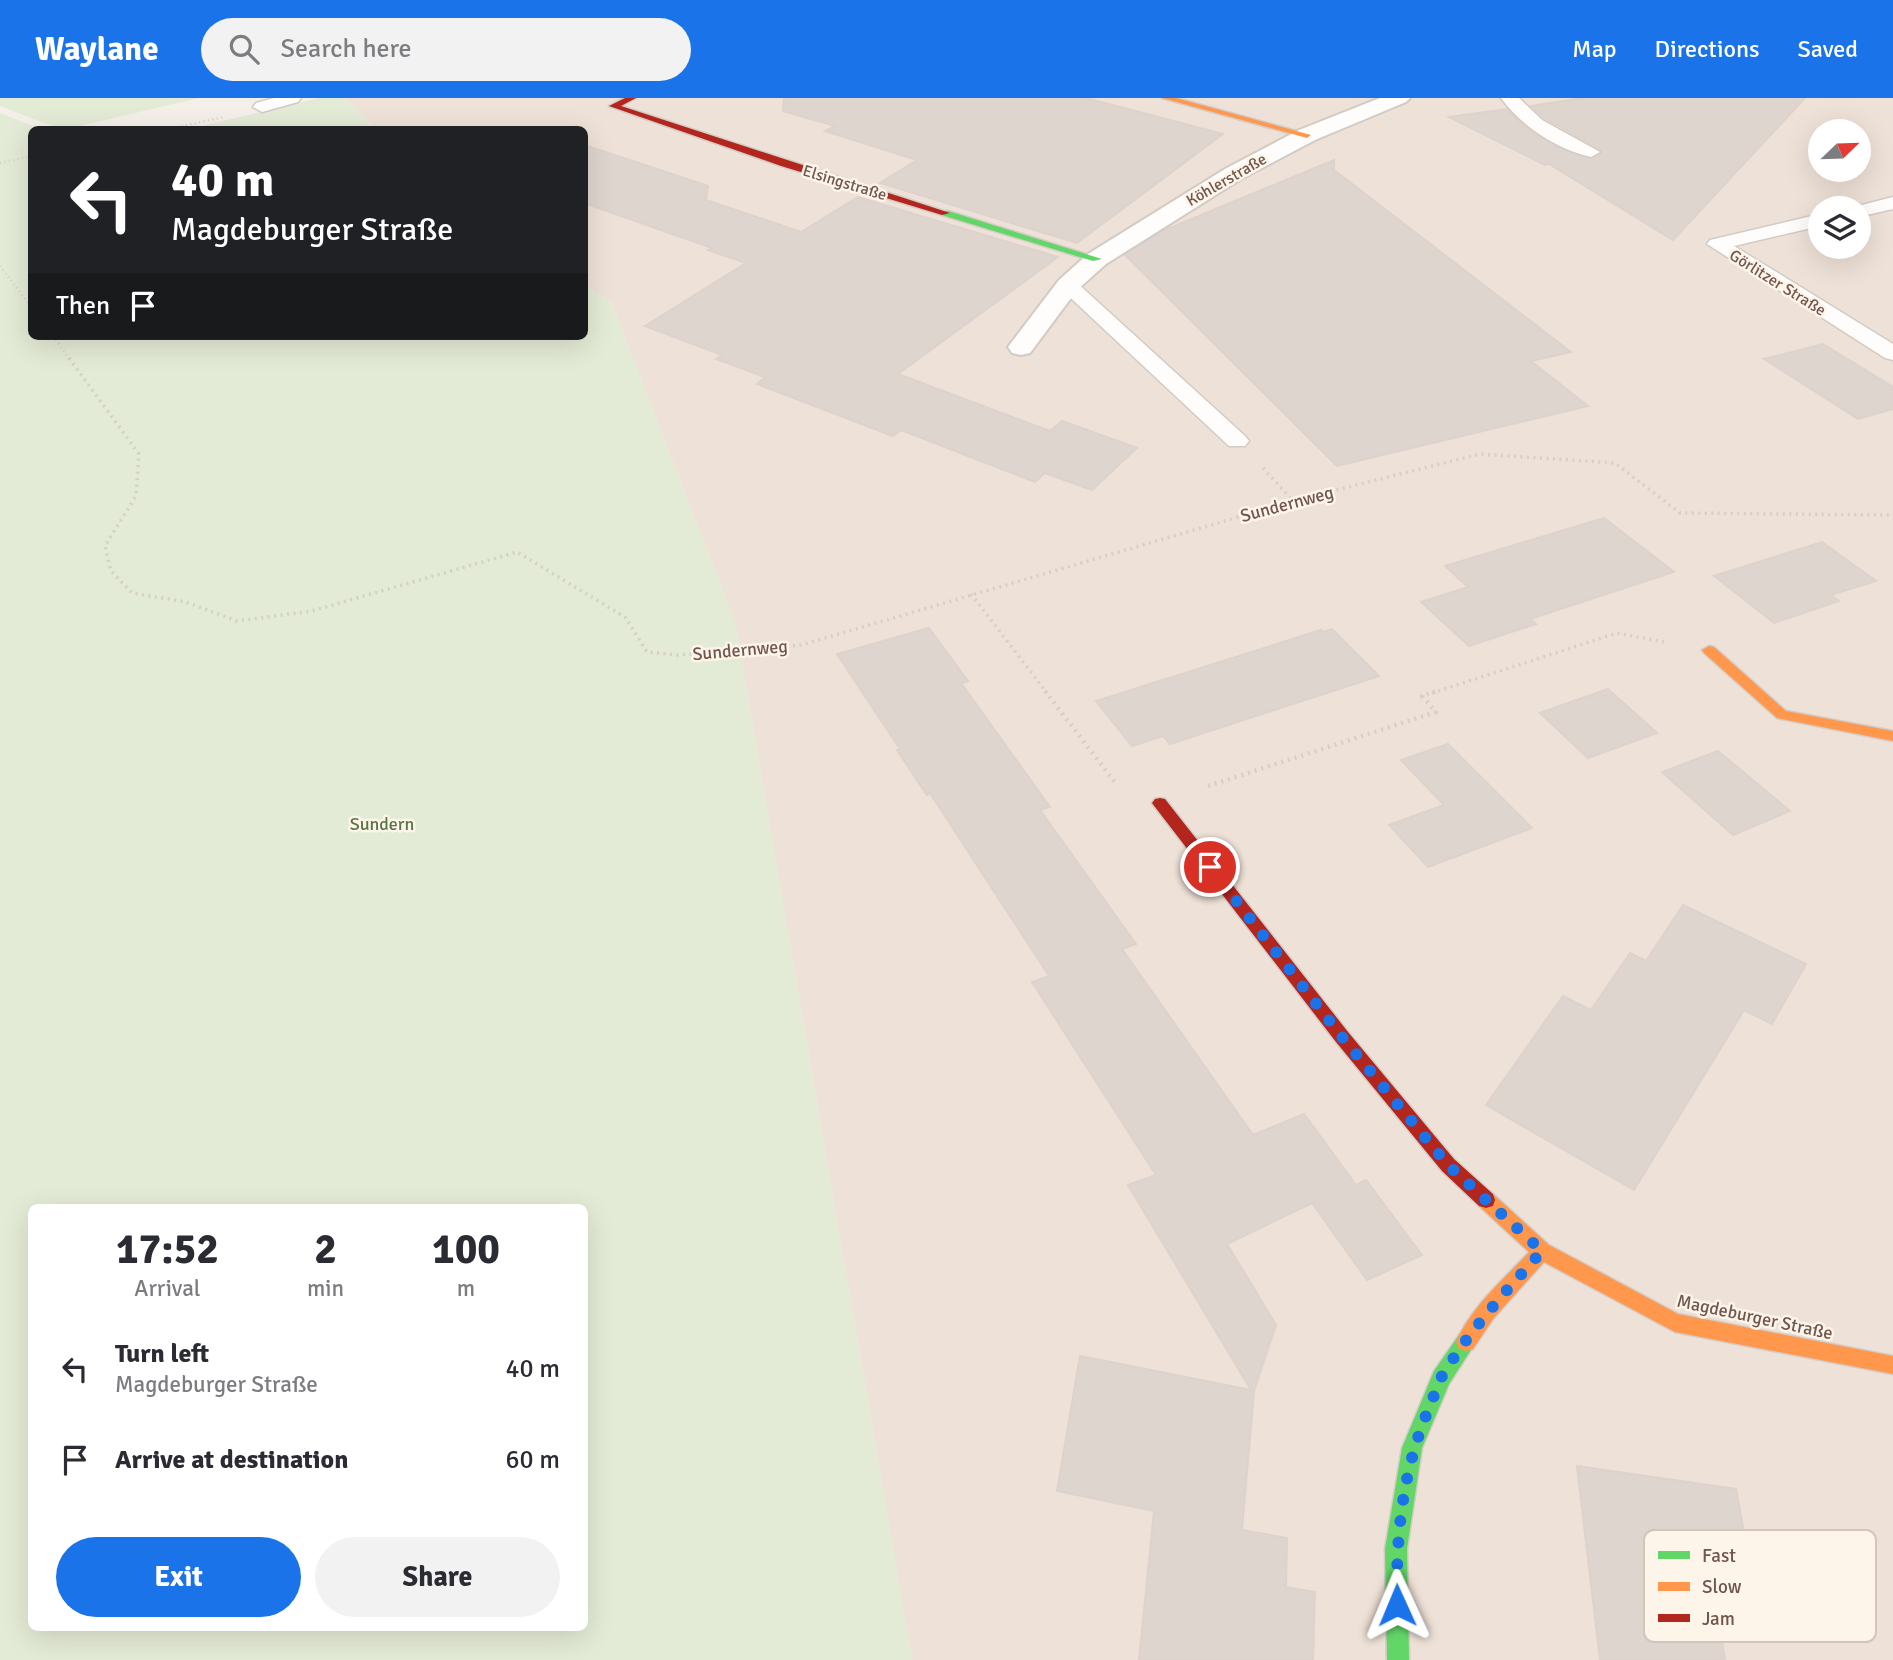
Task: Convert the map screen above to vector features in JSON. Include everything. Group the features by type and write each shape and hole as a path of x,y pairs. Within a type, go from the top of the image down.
{"street":[{"name":"Elsingstraße","path":"632,98 613,106 784,164 1097,259"},
{"path":"1166,98 1307,135"},
{"name":"Köhlerstraße","path":"1021,347 1068,285 1097,259 1233,174 1307,135 1399,98"},
{"path":"1709,650 1782,715 1893,736"},
{"name":"Magdeburger Straße","path":"1160,803 1342,1037 1448,1165 1542,1251 1675,1323 1893,1365"},
{"path":"1398,1660 1396,1549 1412,1448 1441,1378 1486,1313 1542,1251"}],"lane":[{"path":"262,107 292,98"},
{"path":"1510,98 1520,112 1560,139 1591,152"},
{"path":"1871,208 1893,203"},
{"name":"Görlitzer Straße","path":"1808,223 1717,244 1893,353"},
{"path":"1068,285 1237,441"}],"path":[{"path":"181,126 262,107"},
{"path":"0,163 28,157"},
{"path":"0,266 28,303"},
{"name":"Sundernweg","path":"55,340 139,454 136,496 105,546 111,571 132,593 186,602 237,621 312,611 517,552 625,617 647,652 677,655 801,645 1293,501 1480,454 1615,463 1680,513 1893,515"},
{"path":"971,594 1135,812 1436,712 1422,696 1617,633 1709,650"}],"shaded area":[{"path":"345,98 1893,98 1893,1660 912,1660 735,622 611,302 588,287 588,126 373,126"}],"green space":[{"path":"0,98 199,98 80,126 52,126 0,106"},
{"path":"320,98 345,98 373,126 202,126"},
{"name":"Sundern","path":"0,113 32,126 28,126 28,340 588,340 588,287 611,302 735,622 912,1660 0,1660"}],"building":[{"path":"784,98 1086,98 1223,134 1077,243 880,183 917,160 825,131 835,126 783,111"},
{"path":"1583,98 1805,98 1673,240 1549,164 1545,165 1449,117 1507,109 1528,129 1552,145 1592,159 1601,154 1601,150 1544,118 1531,106"},
{"path":"588,146 708,186 706,200 801,232 858,197 1058,257 898,374 1050,431 1062,421 1137,448 1092,490 1045,473 1035,482 901,430 893,436 757,384 765,377 716,359 722,355 645,326 746,263 708,250 712,248 588,204"},
{"path":"1334,160 1334,170 1571,352 1531,361 1588,406 1337,466 1125,255 1165,230"},
{"path":"1823,344 1893,387 1893,409 1858,419 1764,359"},
{"path":"1604,518 1674,572 1530,619 1536,624 1469,646 1421,602 1468,587 1445,566"},
{"path":"1822,542 1876,581 1831,595 1839,601 1774,623 1714,576"},
{"path":"929,628 968,681 961,683 1050,807 1040,810 1136,944 1122,949 1253,1135 1304,1114 1356,1185 1366,1180 1422,1255 1367,1280 1312,1203 1227,1244 1276,1325 1254,1391 1242,1530 1287,1538 1286,1587 1315,1592 1313,1660 1139,1660 1154,1511 1057,1491 1080,1356 1251,1390 1128,1185 1156,1175 1032,982 1049,976 930,793 927,795 897,750 900,749 837,654"},
{"path":"1332,629 1379,676 1170,744 1163,736 1132,746 1096,701 1321,630 1323,632"},
{"path":"1608,689 1657,733 1588,758 1540,713"},
{"path":"1448,744 1532,828 1428,867 1389,825 1444,805 1401,760"},
{"path":"1718,751 1790,811 1733,835 1662,772"},
{"path":"1683,905 1806,964 1772,1024 1744,1010 1634,1190 1486,1105 1563,996 1591,1010 1630,953 1646,961"},
{"path":"1577,1466 1736,1489 1744,1530 1644,1530 1644,1642 1722,1642 1725,1660 1600,1660"}],"traffic: fast":[{"path":"945,213 1097,259"},
{"path":"1398,1660 1396,1549 1412,1448 1441,1378 1466,1342"}],"traffic: slow":[{"path":"1166,98 1307,135"},
{"path":"1709,650 1782,715 1893,736"},
{"path":"1486,1200 1542,1251 1675,1323 1893,1365"},
{"path":"1466,1342 1486,1313 1542,1251"}],"traffic: jam":[{"path":"632,98 613,106 784,164 945,213"},
{"path":"1160,803 1342,1037 1448,1165 1486,1200"}],"route":[{"path":"1210,867 1342,1037 1448,1165 1542,1251 1486,1313 1441,1378 1412,1448 1396,1549 1397,1605"}]}
